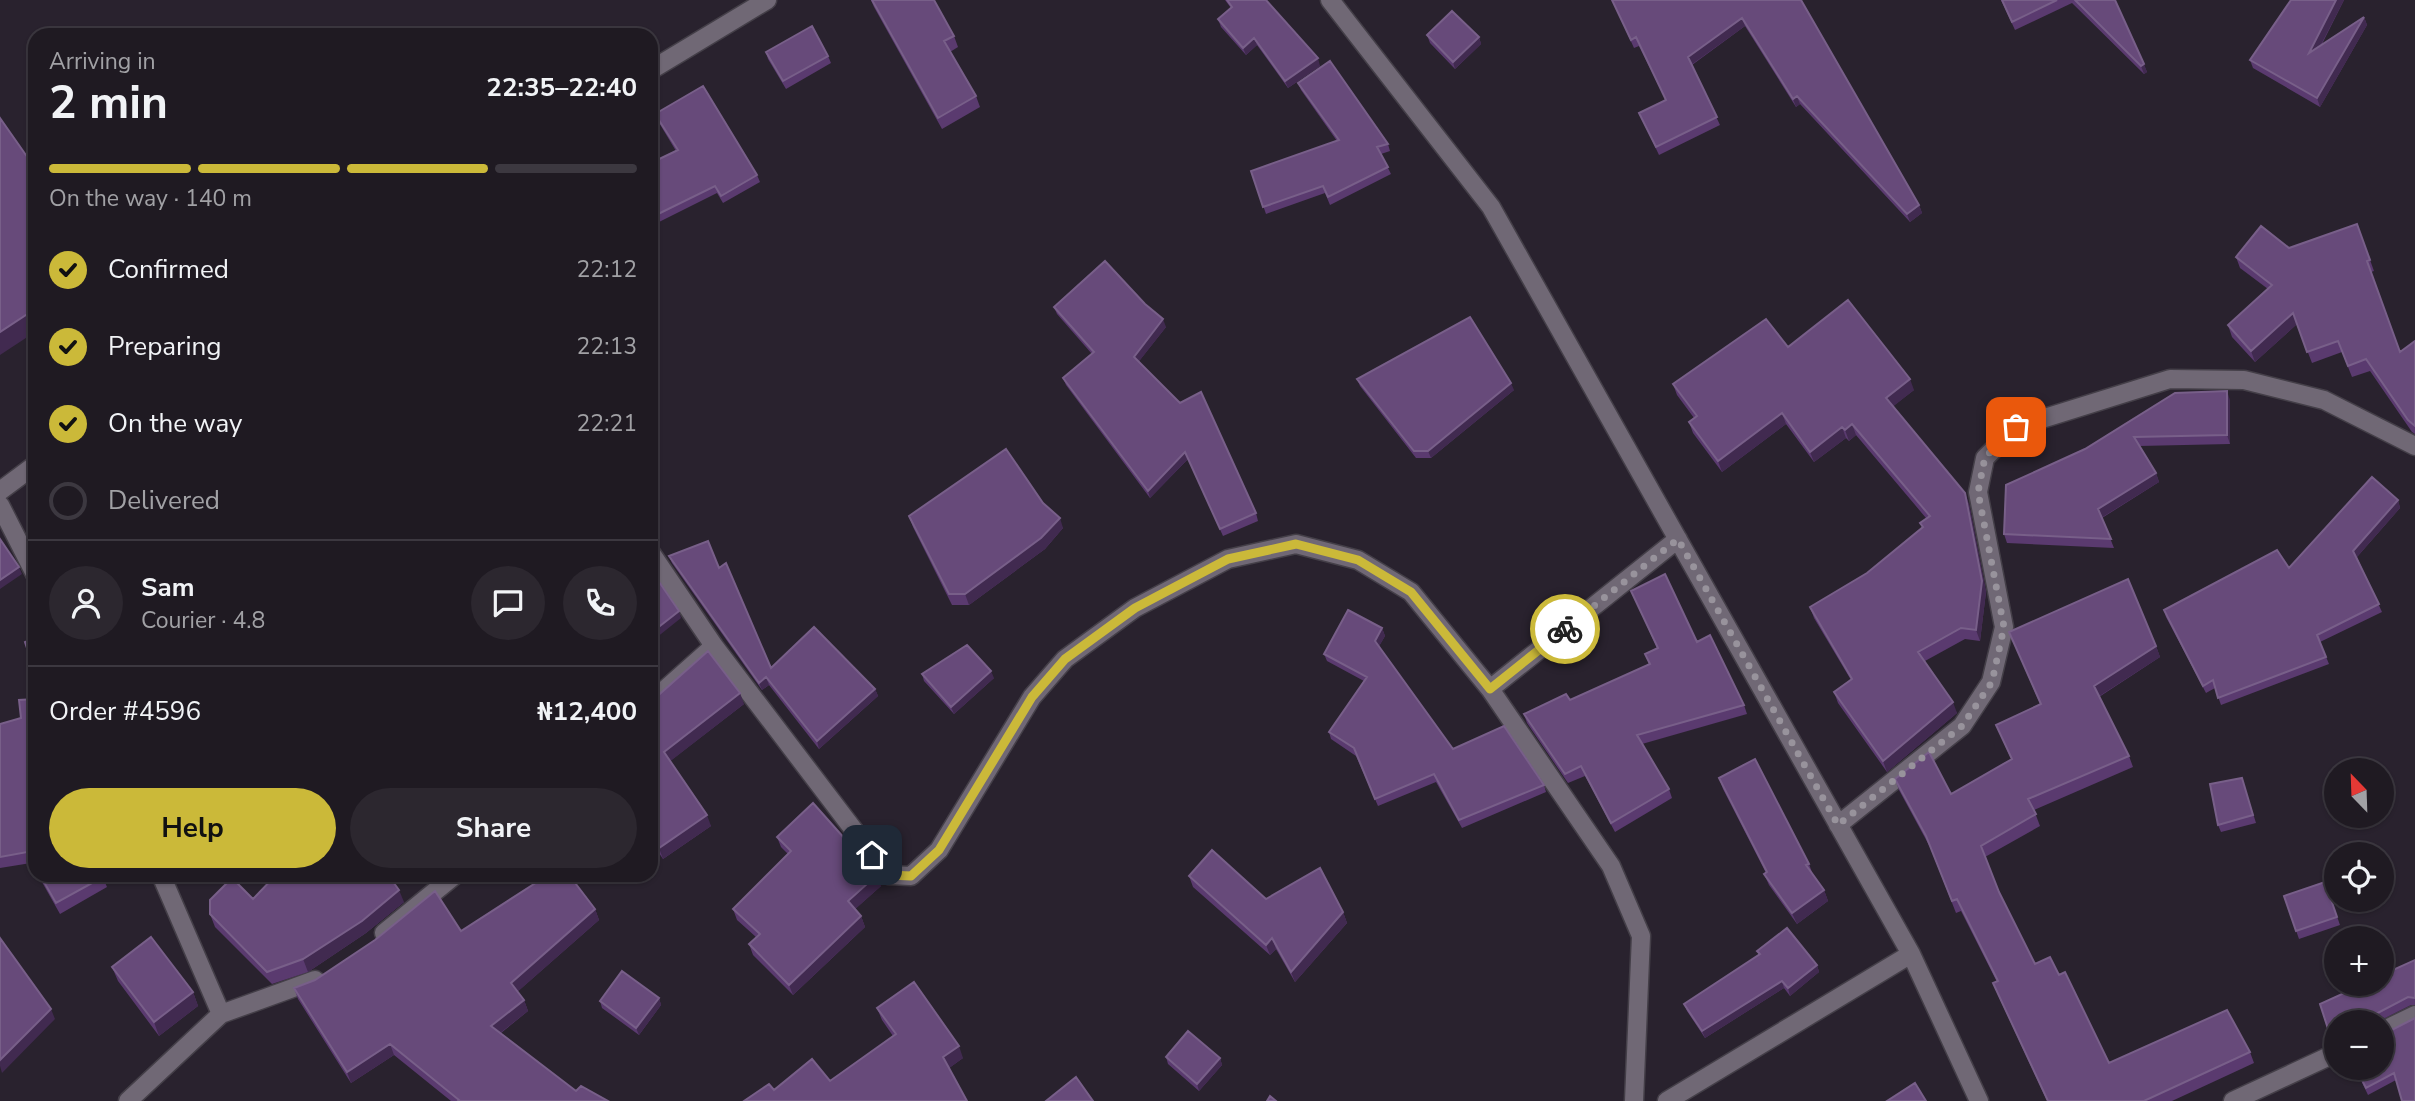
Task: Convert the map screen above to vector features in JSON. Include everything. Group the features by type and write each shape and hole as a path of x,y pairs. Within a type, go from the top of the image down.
{"street":[{"path":"658,66 767,0"},
{"path":"1330,0 1491,207 1911,954 1979,1101"},
{"path":"1838,825 1962,726 1992,682 2004,627 1978,492 1985,457 2016,427 2170,379 2244,380 2324,400 2415,446"},
{"path":"0,491 28,470"},
{"path":"0,505 28,561"},
{"path":"1490,689 1678,539"},
{"path":"658,563 714,646 888,875 911,876 939,850 1032,697 1065,659 1135,608 1228,559 1296,544 1358,560 1411,592 1490,689 1611,866 1641,936 1634,1101"},
{"path":"658,696 714,646"},
{"path":"164,882 221,1014"},
{"path":"373,942 446,882"},
{"path":"1667,1101 1911,954"},
{"path":"128,1101 221,1014 313,982 333,968"},
{"path":"2394,1026 2415,1016"},
{"path":"2233,1101 2324,1058"}],"building":[{"path":"872,0 934,0 954,36 944,41 976,96 938,118"},
{"path":"1227,0 1266,0 1318,58 1285,81 1254,38 1243,48 1218,19 1232,7"},
{"path":"1612,0 1801,0 1919,205 1907,214 1797,96 1793,99 1742,18 1688,57 1717,117 1656,147 1639,113 1666,100 1636,37 1631,40"},
{"path":"2002,0 2057,0 2012,22"},
{"path":"2075,0 2115,0 2144,64 2141,66"},
{"path":"2291,0 2336,0 2309,53 2364,17 2317,98 2250,60"},
{"path":"1452,11 1479,37 1453,62 1427,35"},
{"path":"812,26 828,56 783,81 766,52"},
{"path":"1330,61 1388,144 1377,147 1388,167 1328,197 1323,186 1263,207 1251,171 1339,140 1298,83"},
{"path":"703,86 757,175 721,196 715,186 658,214 658,160 678,150 658,119 658,112"},
{"path":"0,118 28,158 28,314 0,332"},
{"path":"2357,224 2370,260 2367,261 2400,352 2415,341 2415,426 2408,420 2366,359 2348,366 2338,341 2307,352 2293,313 2251,351 2228,325 2272,285 2236,257 2261,226 2289,248"},
{"path":"1105,261 1145,304 1163,319 1134,357 1180,403 1201,392 1256,513 1220,529 1185,452 1148,491 1063,378 1094,352 1054,307"},
{"path":"1848,300 1910,379 1886,398 1965,493 1982,581 1976,630 1961,628 1918,652 1953,702 1883,761 1834,692 1852,679 1810,607 1867,573 1923,527 1920,523 1930,516 1852,424 1845,430 1842,427 1810,452 1782,413 1718,461 1689,422 1697,416 1673,384 1766,319 1788,347"},
{"path":"1470,317 1511,383 1428,451 1414,451 1357,379"},
{"path":"2227,391 2227,435 2134,437 2156,473 2098,509 2111,539 2004,534 2006,485 2085,449 2175,393"},
{"path":"1006,449 1043,503 1060,518 1041,538 965,594 949,594 909,516"},
{"path":"2372,477 2398,500 2353,551 2379,604 2317,635 2326,657 2218,698 2213,680 2203,686 2164,610 2277,550 2289,568"},
{"path":"0,539 19,567 0,580"},
{"path":"708,541 719,568 726,563 771,668 814,627 875,689 817,741 766,677 759,683 669,556"},
{"path":"1665,574 1697,642 1710,635 1744,705 1637,735 1669,789 1611,823 1581,766 1565,774 1524,714 1566,694 1570,700 1650,664 1645,654 1658,648 1631,591"},
{"path":"2128,579 2156,646 2094,686 2129,756 2028,799 2036,814 1981,846 1999,892 2035,964 2050,957 2059,975 2065,972 2109,1063 2227,1010 2250,1052 2144,1101 2048,1101 1993,983 1998,981 1957,899 1952,901 1926,836 1895,779 1929,752 1951,794 2012,759 1996,725 2041,704 2009,632"},
{"path":"658,580 679,611 658,628"},
{"path":"1348,610 1382,628 1375,641 1453,749 1504,726 1544,785 1459,820 1434,774 1375,799 1354,748 1329,732 1367,677 1324,654"},
{"path":"967,645 991,671 951,707 922,674"},
{"path":"708,651 740,693 664,752 707,815 659,848 658,846 658,695"},
{"path":"28,699 28,854 0,857 0,724 21,718 19,700"},
{"path":"1755,759 1809,864 1806,865 1824,890 1792,913 1764,874 1767,872 1719,778"},
{"path":"2242,778 2253,815 2218,825 2210,784"},
{"path":"813,803 877,875 848,901 861,916 789,985 749,944 760,934 733,909 791,851 777,837"},
{"path":"1212,850 1266,899 1320,868 1343,912 1291,972 1272,938 1266,945 1189,876"},
{"path":"44,882 94,882 56,903"},
{"path":"228,882 236,882 253,899 269,882 393,882 399,890 362,921 303,959 267,972 210,914 210,900"},
{"path":"537,882 574,882 595,909 511,983 524,1000 491,1026 576,1091 581,1086 608,1101 458,1101 390,1044 347,1072 294,988 315,980 375,940 435,891 461,931"},
{"path":"2324,882 2324,912 2335,912 2337,917 2296,931 2284,896"},
{"path":"1787,928 1817,965 1788,988 1782,981 1702,1031 1684,1004 1760,954 1757,951"},
{"path":"151,937 193,992 154,1022 112,967"},
{"path":"0,938 51,1009 0,1060"},
{"path":"2415,960 2415,998 2408,997 2383,1010 2324,1010 2324,1016 2320,1004 2338,996 2394,996 2394,970"},
{"path":"622,971 659,998 636,1028 600,1001"},
{"path":"914,982 959,1046 943,1057 967,1101 744,1101 769,1084 774,1090 812,1059 830,1081 896,1034 877,1008"},
{"path":"2415,1018 2415,1101 2402,1101 2394,1073 2394,1029"},
{"path":"1188,1031 1220,1058 1197,1084 1166,1057"},
{"path":"1076,1077 1093,1101 1046,1101"},
{"path":"2362,1080 2381,1080 2366,1088"},
{"path":"1915,1083 1926,1101 1887,1101"}],"way so far":[{"path":"1565,629 1678,539 1838,825 1962,726 1992,682 2004,627 1978,492 1985,457 2016,427"}],"route":[{"path":"872,855 888,875 911,876 939,850 992,758 1032,697 1065,659 1135,608 1228,559 1296,544 1358,560 1411,592 1490,689 1565,629"}]}
